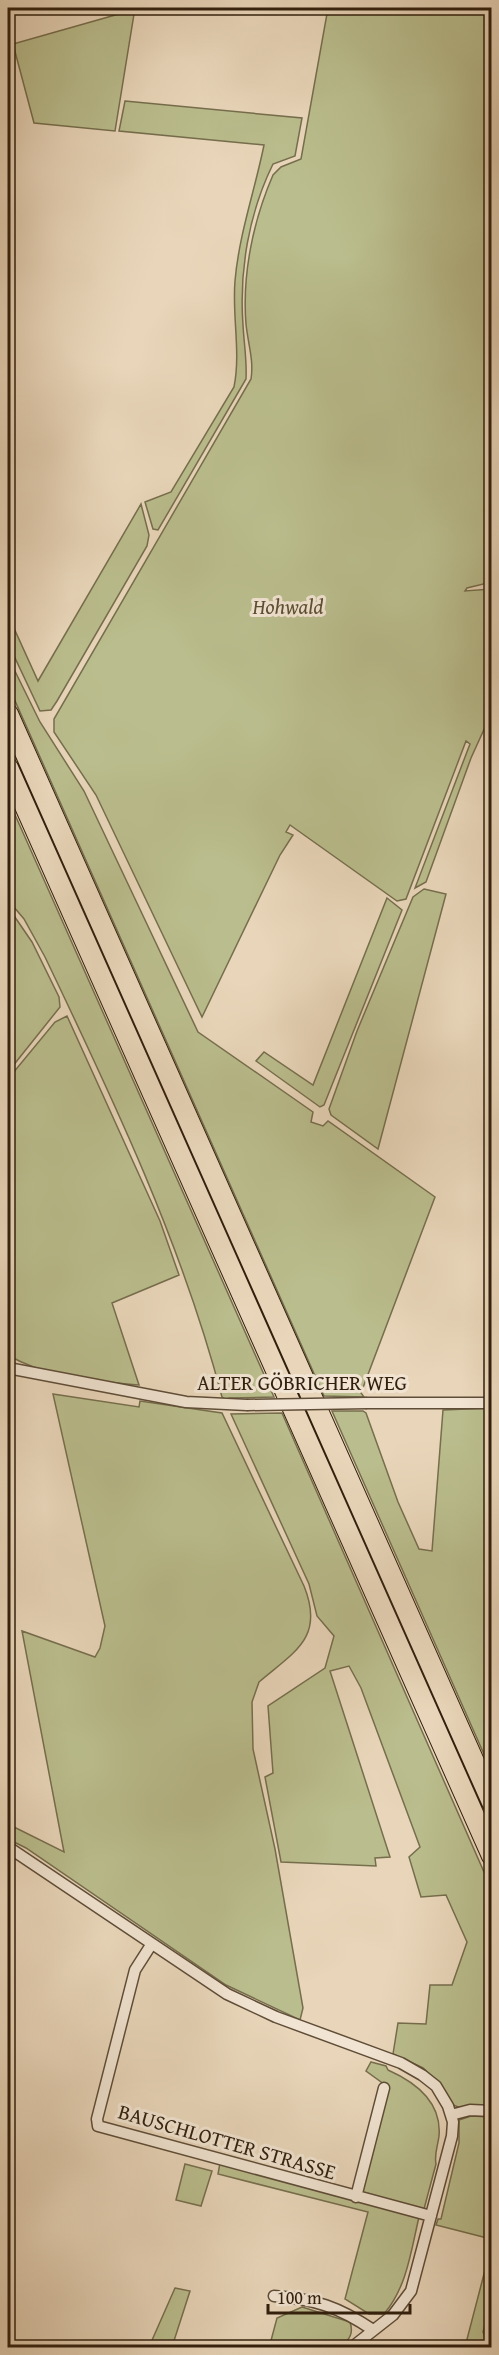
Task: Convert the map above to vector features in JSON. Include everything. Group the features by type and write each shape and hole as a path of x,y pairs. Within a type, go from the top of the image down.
{"highway":[{"path":"8,714 492,1802"},
{"path":"8,768 492,1856"}],"street":[{"name":"ALTER GÖBRICHER WEG","path":"8,1368 186,1402 247,1405 492,1403"},
{"path":"8,1847 98,1905 151,1945 227,1994 276,2017 413,2069 436,2086 451,2115 452,2136 411,2291 400,2309 351,2348"},
{"name":"BAUSCHLOTTER STRASSE","path":"151,1945 135,1970 97,2119 98,2126 431,2216"},
{"name":"BAUSCHLOTTER STRASSE","path":"356,2197 384,2088"},
{"path":"451,2115 470,2110 492,2111"},
{"path":"274,2296 306,2298 343,2310 373,2330"}],"green space":[{"name":"Hohwald","path":"328,8 491,8 492,582 467,588 465,591 491,589 491,714 471,758 426,882 415,888 470,744 466,741 406,899 397,901 290,825 286,832 293,835 280,855 202,1017 96,795 54,732 54,719 251,379 245,305 250,248 273,175 281,167 301,159"},
{"path":"133,10 115,131 34,123 13,44"},
{"path":"125,101 302,118 295,156 273,164 252,222 244,263 242,304 246,379 158,530 153,529 145,502 171,492 234,387 237,361 234,294 237,264 264,145 119,131"},
{"path":"141,504 149,535 147,546 57,701 51,710 40,711 8,643 8,615 38,681"},
{"path":"8,657 40,722 84,791 198,1032 313,1112 311,1122 323,1126 328,1121 435,1197 361,1393 364,1397 324,1396 8,685"},
{"path":"8,739 427,1679 491,1826 491,1832 8,745"},
{"path":"8,799 274,1397 229,1398 228,1401 222,1397 187,1284 144,1173 45,957 24,919 8,900"},
{"path":"424,889 446,894 378,1149 331,1115 329,1109 357,1031 413,897"},
{"path":"387,898 402,910 324,1105 320,1107 256,1061 264,1052 313,1085"},
{"path":"8,907 32,942 59,997 60,1007 8,1072"},
{"path":"67,1016 160,1221 179,1275 112,1303 139,1385 55,1374 8,1355 8,1079 55,1022"},
{"path":"53,1394 139,1407 140,1401 222,1413 304,1586 310,1604 311,1619 308,1631 294,1652 259,1682 252,1702 253,1749 275,1849 303,2008 300,2020 226,1985 26,1848 8,1839 8,1824 64,1852 22,1631 95,1657 100,1648 105,1626"},
{"path":"492,1408 491,1770 332,1411 363,1411 366,1413 398,1502 419,1549 432,1551 443,1410"},
{"path":"282,1413 491,1888 491,2106 458,2107 451,2104 441,2085 423,2068 393,2054 398,2023 426,2024 430,1985 452,1985 467,1942 446,1895 421,1897 409,1857 420,1847 361,1688 349,1666 330,1671 390,1857 375,1858 376,1866 281,1862 265,1777 273,1773 268,1706 325,1668 334,1636 317,1616 309,1584 231,1414"},
{"path":"371,2062 386,2066 388,2070 417,2087 431,2103 436,2113 439,2136 436,2164 424,2209 361,2194 388,2087 366,2071"},
{"path":"471,2116 491,2117 491,2239 436,2225 438,2219 441,2219 459,2143 459,2120"},
{"path":"220,2163 419,2217 403,2280 384,2314 369,2314 345,2299 368,2212 218,2174"},
{"path":"185,2164 212,2171 201,2206 176,2200"},
{"path":"491,2247 491,2302 483,2332 489,2347 465,2347"},
{"path":"175,2288 190,2291 172,2347 149,2347"},
{"path":"302,2307 350,2322 349,2339 342,2347 269,2348 277,2318"}]}
